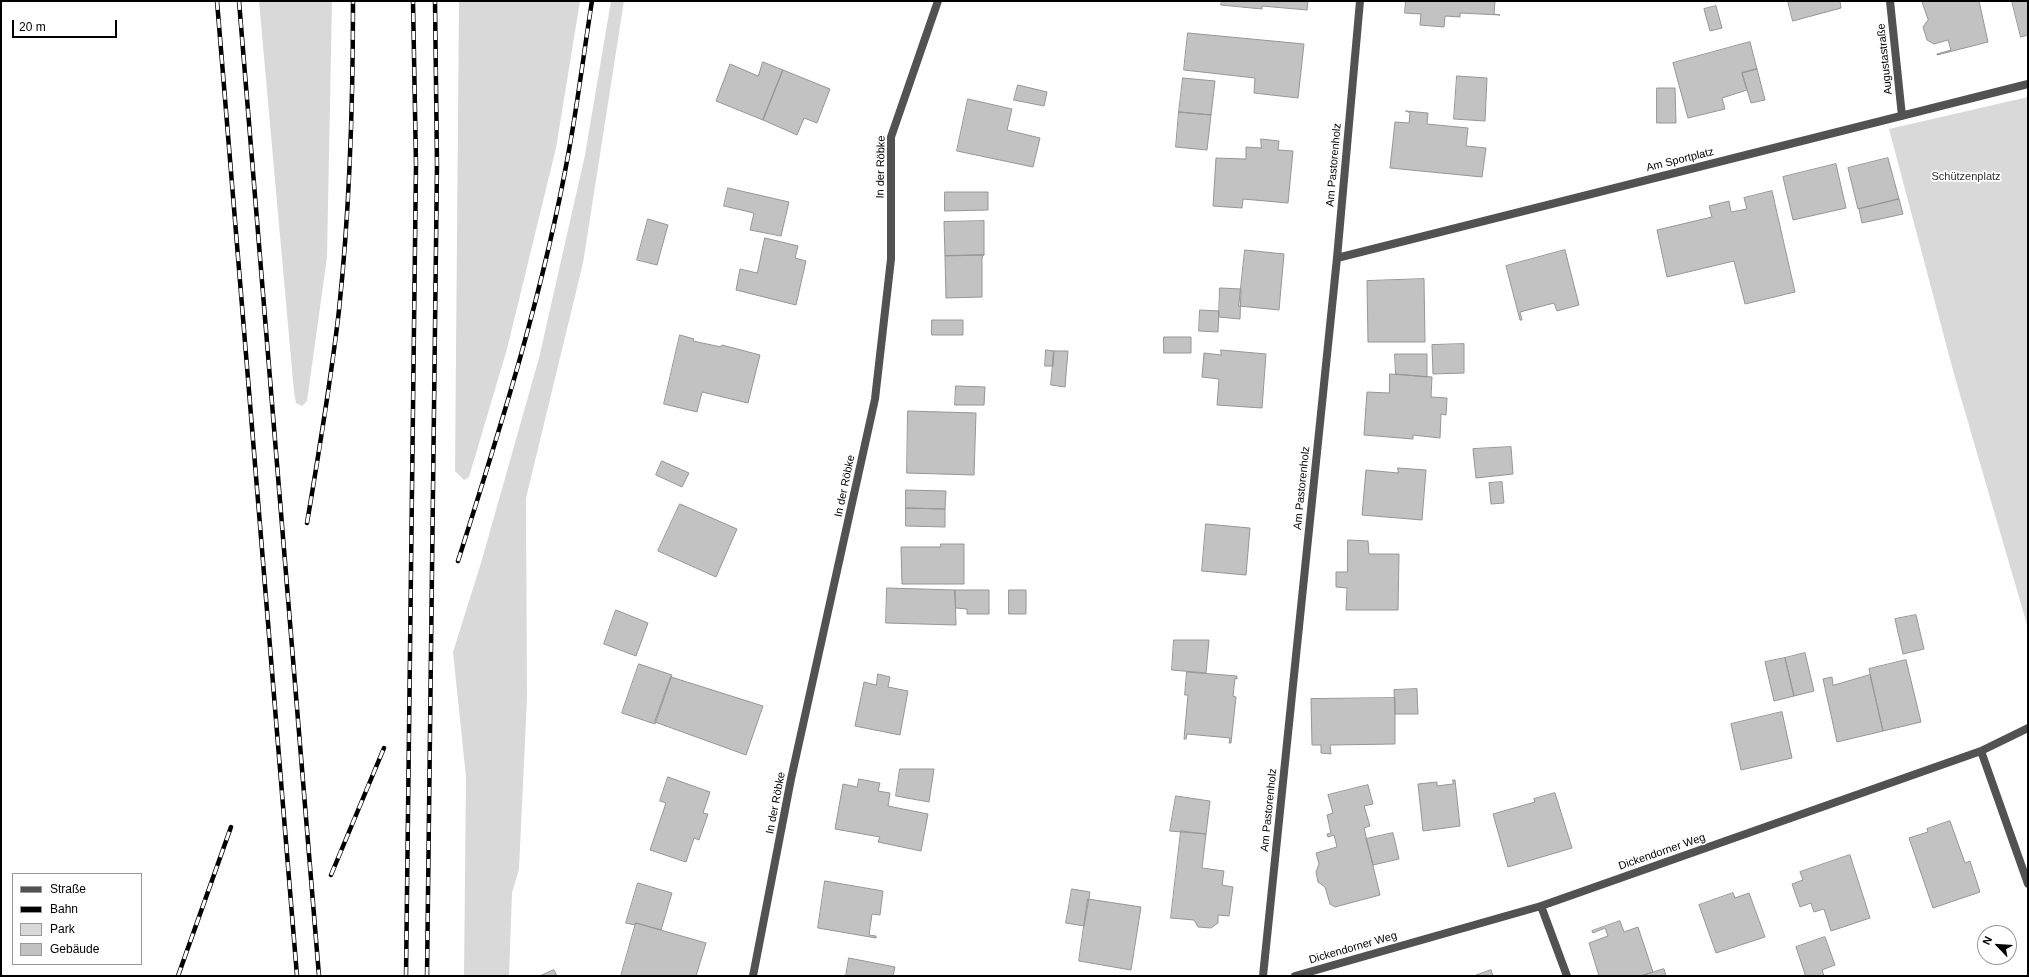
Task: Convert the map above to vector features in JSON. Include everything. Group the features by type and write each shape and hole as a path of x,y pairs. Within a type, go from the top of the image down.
{"street":[{"name":"In der Röbke","path":"753,976 791,779 875,399 891,259 891,137 938,1"},
{"name":"Am Pastorenholz","path":"1263,976 1336,258 1360,1"},
{"name":"Augustastraße","path":"1890,1 1902,116"},
{"name":"Am Sportplatz","path":"1336,258 2028,84"},
{"name":"Dickendorner Weg","path":"1295,976 1542,906 1981,751 2028,728"},
{"path":"1981,751 2028,884"},
{"path":"1542,906 1567,976"}],"green space":[{"path":"259,1 332,1 327,257 307,401 302,406 296,403 294,392"},
{"path":"459,1 580,1 556,148 507,349 469,477 464,480 455,471"},
{"path":"611,1 624,1 583,263 526,498 527,698 519,869 512,893 509,976 464,976 466,777 453,652 481,563 539,358 585,155"},
{"name":"Schützenplatz","path":"2028,97 2028,628 1954,374 1889,129"}],"building":[{"path":"1222,1 1308,1 1307,10 1262,6 1262,9 1221,5"},
{"path":"1406,1 1495,1 1494,14 1500,15 1460,13 1460,17 1445,16 1444,27 1420,25 1421,14 1405,13"},
{"path":"1788,1 1840,1 1841,8 1793,21"},
{"path":"1922,1 1979,1 1988,42 1937,55 1951,50 1948,40 1934,44 1927,40 1923,27 1928,20"},
{"path":"2012,1 2028,1 2028,35 2021,37"},
{"path":"1716,6 1722,28 1710,31 1704,9"},
{"path":"1188,33 1304,44 1298,98 1254,93 1255,78 1184,70"},
{"path":"1750,42 1757,69 1742,73 1747,90 1722,98 1725,109 1688,118 1673,63"},
{"path":"763,62 783,70 763,120 716,101 730,64 758,76"},
{"path":"1757,69 1765,100 1751,103 1742,73"},
{"path":"783,70 830,89 817,123 804,118 797,135 763,120"},
{"path":"1457,76 1487,78 1485,121 1454,119"},
{"path":"1183,78 1215,81 1211,115 1179,112"},
{"path":"1018,85 1047,92 1044,106 1014,100"},
{"path":"1657,88 1675,88 1676,123 1657,123"},
{"path":"968,99 1012,109 1007,130 1040,138 1033,167 957,151"},
{"path":"1406,111 1428,113 1427,124 1468,128 1466,146 1486,148 1482,177 1390,168 1395,122 1409,123 1410,113"},
{"path":"1179,112 1211,115 1207,150 1176,147"},
{"path":"1261,139 1279,141 1278,150 1293,151 1288,203 1243,199 1242,208 1213,206 1216,158 1246,159 1246,147 1261,148"},
{"path":"1888,158 1899,199 1858,209 1848,168"},
{"path":"1836,164 1846,208 1793,220 1783,177"},
{"path":"728,188 789,202 781,236 750,230 754,213 724,206"},
{"path":"1772,191 1795,292 1745,304 1734,261 1667,277 1657,230 1712,217 1709,206 1729,201 1731,212 1747,209 1744,198"},
{"path":"945,192 988,192 988,210 945,211"},
{"path":"1899,199 1903,214 1862,223 1859,209"},
{"path":"648,219 668,225 657,265 637,260"},
{"path":"984,221 984,255 945,256 944,222"},
{"path":"765,238 798,246 795,258 806,261 796,305 736,290 740,269 757,273"},
{"path":"1245,250 1284,254 1279,310 1239,306"},
{"path":"1565,250 1579,305 1557,311 1554,303 1520,312 1522,320 1520,320 1506,266"},
{"path":"984,255 982,257 982,297 946,298 945,256"},
{"path":"1424,279 1425,342 1368,342 1367,281"},
{"path":"1220,288 1241,289 1240,319 1219,317"},
{"path":"1200,310 1219,311 1218,332 1199,331"},
{"path":"932,320 963,320 963,335 932,335"},
{"path":"680,335 694,339 693,341 721,347 722,345 760,355 748,403 702,392 697,412 664,404"},
{"path":"1164,337 1191,337 1191,353 1164,353"},
{"path":"1464,344 1464,373 1433,374 1432,345"},
{"path":"1046,350 1054,351 1053,366 1045,366"},
{"path":"1221,350 1266,354 1262,408 1217,405 1219,379 1202,377 1204,353 1221,355"},
{"path":"1054,351 1068,351 1065,387 1051,385"},
{"path":"1395,354 1427,354 1427,377 1396,374"},
{"path":"1390,374 1432,377 1431,397 1447,398 1446,415 1441,414 1440,438 1413,435 1413,439 1364,435 1367,392 1389,393"},
{"path":"956,386 985,387 984,405 955,405"},
{"path":"908,411 976,413 974,475 907,473"},
{"path":"1511,447 1513,474 1476,478 1473,449"},
{"path":"662,461 689,473 682,487 656,475"},
{"path":"1398,468 1426,470 1422,520 1362,515 1366,470 1398,473"},
{"path":"1502,482 1504,503 1491,504 1489,483"},
{"path":"906,490 946,491 945,509 906,508"},
{"path":"680,504 737,529 716,577 658,551"},
{"path":"906,508 945,509 945,527 906,526"},
{"path":"1206,524 1250,528 1246,575 1202,571"},
{"path":"1348,540 1368,541 1369,554 1399,554 1398,610 1346,610 1347,588 1336,587 1336,572 1347,572"},
{"path":"941,544 964,544 964,584 902,584 901,547 940,547"},
{"path":"887,588 955,590 956,625 886,623"},
{"path":"955,590 989,590 989,614 967,614 967,609 956,608"},
{"path":"1009,590 1026,590 1026,614 1009,614"},
{"path":"616,610 648,623 636,656 604,644"},
{"path":"1916,615 1924,649 1903,654 1895,619"},
{"path":"1174,640 1209,640 1206,673 1172,670"},
{"path":"1805,653 1814,691 1794,696 1785,658"},
{"path":"1785,658 1794,696 1774,701 1765,662"},
{"path":"1906,660 1921,722 1883,731 1869,669"},
{"path":"639,664 672,675 655,724 622,713"},
{"path":"1187,672 1237,676 1237,679 1235,678 1233,696 1236,697 1231,743 1229,743 1230,738 1187,734 1186,739 1184,739 1188,695 1185,695"},
{"path":"878,674 890,677 888,687 908,691 900,735 855,726 864,682 876,685"},
{"path":"1870,675 1883,731 1837,742 1823,679 1832,677 1833,685"},
{"path":"671,677 763,706 746,755 655,722"},
{"path":"1417,689 1418,714 1395,714 1394,690"},
{"path":"1395,698 1395,744 1330,745 1331,754 1321,753 1321,745 1312,745 1311,699"},
{"path":"1782,712 1792,758 1741,770 1731,724"},
{"path":"900,769 934,769 929,802 896,796"},
{"path":"668,777 710,792 703,813 708,814 699,840 694,838 686,862 650,850 666,803 660,801"},
{"path":"859,779 880,783 878,791 890,793 888,806 928,814 921,851 878,842 880,837 835,829 843,784 857,787"},
{"path":"1453,780 1455,780 1460,826 1423,831 1418,784 1437,782 1437,786 1453,784"},
{"path":"1368,785 1373,804 1364,806 1370,826 1364,828 1380,895 1335,907 1330,904 1325,887 1318,882 1316,872 1319,864 1316,853 1337,847 1334,835 1328,837 1327,834 1331,833 1327,815 1333,813 1328,795"},
{"path":"1555,793 1572,848 1508,867 1493,814 1535,802 1534,799"},
{"path":"1176,796 1210,801 1206,834 1170,831"},
{"path":"1950,821 1965,863 1970,861 1980,892 1933,908 1909,838 1928,832 1927,829"},
{"path":"1181,831 1206,834 1202,868 1224,871 1222,885 1233,887 1229,916 1218,915 1218,923 1211,928 1198,927 1194,920 1171,918"},
{"path":"1393,833 1399,859 1373,865 1366,839"},
{"path":"1850,855 1870,918 1831,931 1824,909 1814,912 1811,903 1800,907 1792,884 1803,880 1800,872"},
{"path":"825,881 883,891 880,915 872,914 869,935 876,936 876,938 818,928"},
{"path":"638,883 672,893 661,930 636,923 635,925 626,923"},
{"path":"1072,889 1090,892 1084,926 1066,923"},
{"path":"1733,893 1735,898 1749,893 1765,937 1716,953 1699,905"},
{"path":"1088,899 1141,907 1131,970 1079,961"},
{"path":"1620,921 1624,932 1638,927 1653,972 1641,976 1599,976 1589,943 1608,936 1605,928 1593,933 1592,931"},
{"path":"636,923 706,943 696,976 621,976"},
{"path":"1825,937 1835,965 1822,970 1824,976 1804,976 1805,974 1796,947"},
{"path":"849,958 895,967 893,976 846,976"},
{"path":"1664,969 1666,976 1641,976 1653,972"},
{"path":"554,970 557,976 540,976"},
{"path":"1491,970 1493,976 1474,976"}],"railway":[{"path":"217,1 297,976"},
{"path":"239,1 319,976"},
{"path":"307,523 332,363 343,271 350,156 353,1"},
{"path":"406,976 416,165 413,1"},
{"path":"427,976 437,165 435,1"},
{"path":"458,561 505,409 547,254 569,150 592,1"},
{"path":"331,875 384,748"},
{"path":"178,976 231,827"}]}
